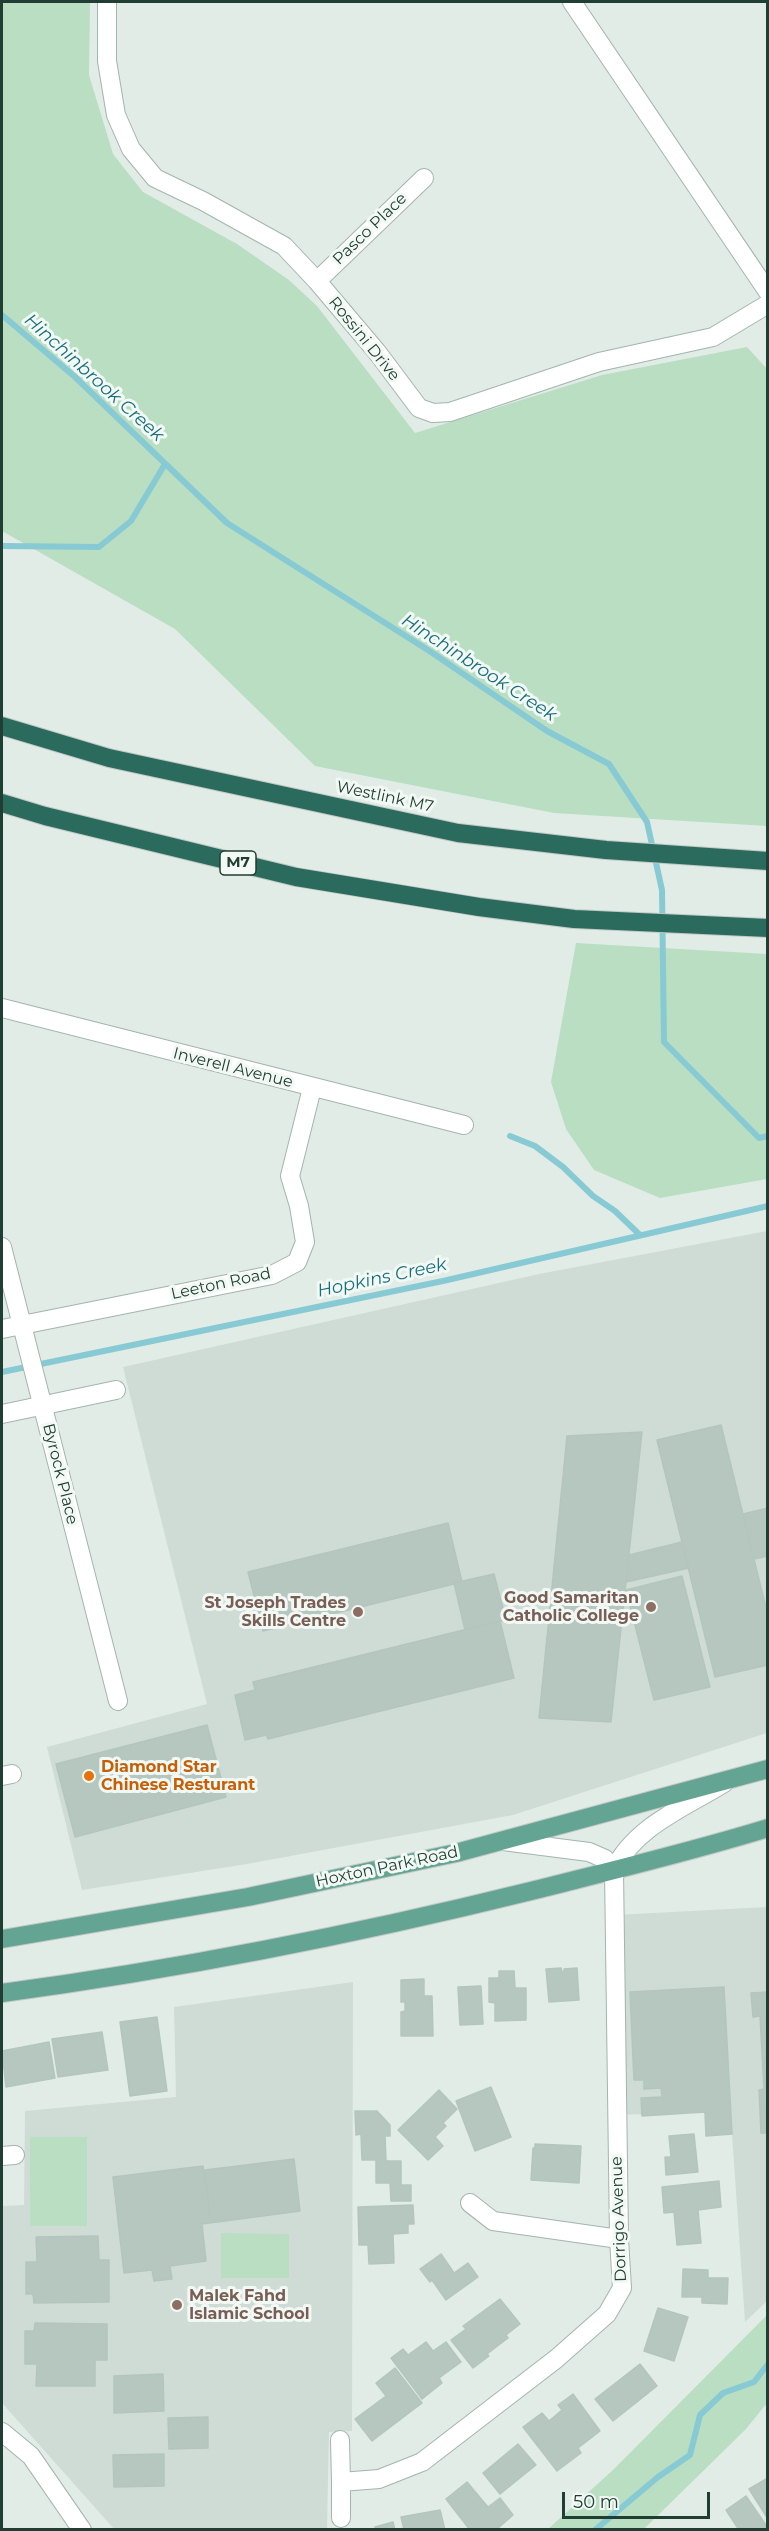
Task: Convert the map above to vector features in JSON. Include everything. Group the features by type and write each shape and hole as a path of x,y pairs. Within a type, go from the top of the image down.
{"highway":[{"name":"Westlink M7","path":"2,726 109,759 458,833 606,850 768,861"},
{"name":"M7","path":"2,803 45,816 296,877 479,907 574,918 768,928"}],"main road":[{"name":"Hoxton Park Road","path":"2,1939 248,1897 503,1841 768,1769"},
{"path":"2,1993 268,1949 442,1913 768,1828"}],"street":[{"name":"Rossini Drive","path":"107,2 107,61 116,116 131,149 155,178 203,201 284,246 377,352 419,408 433,414 450,412 599,362 713,337 768,304"},
{"path":"572,2 768,292"},
{"name":"Pasco Place","path":"317,281 424,178"},
{"name":"Inverell Avenue","path":"2,1008 464,1125"},
{"name":"Leeton Road","path":"2,1329 272,1275 297,1262 305,1242 299,1206 290,1176 312,1088"},
{"name":"Byrock Place","path":"2,1247 118,1701"},
{"path":"2,1414 116,1390"},
{"path":"503,1841 589,1852 605,1859 614,1870 622,1854 635,1839 668,1816 730,1780"},
{"name":"Dorrigo Avenue","path":"341,2482 379,2479 422,2462 556,2359 607,2314 622,2288 619,2239 614,1870"},
{"path":"470,2203 493,2221 619,2239"},
{"path":"2,2432 30,2456 81,2529"},
{"path":"340,2440 341,2518"}],"shaded area":[{"path":"767,1231 767,1733 513,1815 247,1864 82,1890 47,1747 207,1704 123,1367 539,1274"},
{"path":"767,1907 767,2301 745,2322 732,2134 706,2136 705,2112 617,2115 615,1915"},
{"name":"Malek Fahd Islamic School","path":"353,1982 352,2431 329,2432 327,2529 114,2529 2,2403 2,2206 24,2205 25,2111 176,2097 174,2007"}],"green space":[{"path":"2,2 90,2 89,75 113,154 143,192 237,244 289,280 317,306 415,433 602,375 747,347 768,370 767,826 554,813 315,766 175,629 2,531"},
{"path":"576,943 767,954 767,1179 660,1198 594,1170 566,1129 551,1082"},
{"path":"30,2137 87,2137 87,2226 30,2226"},
{"path":"221,2233 289,2234 289,2278 221,2278"},
{"path":"767,2315 767,2403 746,2429 646,2527 642,2530 548,2529 614,2469"}],"building":[{"path":"721,1425 768,1616 768,1665 715,1677 657,1440"},
{"path":"642,1432 611,1722 539,1718 567,1436"},
{"path":"768,1508 768,1556 754,1559 743,1514"},
{"path":"448,1523 462,1582 263,1631 248,1572"},
{"path":"682,1542 689,1568 626,1582 629,1555"},
{"path":"494,1574 506,1620 465,1630 454,1583"},
{"path":"682,1576 710,1687 654,1700 626,1590"},
{"path":"500,1621 514,1678 268,1739 266,1735 245,1740 235,1695 255,1690 253,1682"},
{"path":"207,1725 226,1797 75,1837 56,1764"},
{"path":"561,1968 564,1972 564,1969 577,1968 579,2000 549,2002 546,1969"},
{"path":"499,1971 514,1971 515,1988 526,1988 526,2020 495,2021 495,2003 489,2002 489,1978 499,1978"},
{"path":"424,1979 424,1996 432,1996 433,2036 401,2036 401,2012 405,2011 405,2002 401,2002 401,1980"},
{"path":"481,1986 483,2024 460,2025 458,1987"},
{"path":"724,1987 732,2134 706,2136 705,2112 642,2116 641,2098 662,2097 661,2088 644,2089 644,2080 634,2080 630,1992"},
{"path":"768,1992 768,2133 761,2133 759,2090 764,2089 760,2016 753,2017 751,1993"},
{"path":"157,2017 167,2091 130,2096 120,2022"},
{"path":"102,2032 108,2070 58,2077 52,2039"},
{"path":"49,2042 55,2078 6,2087 2,2051"},
{"path":"491,2087 511,2137 475,2151 456,2101"},
{"path":"439,2090 457,2109 443,2123 446,2126 435,2137 443,2146 428,2160 398,2130"},
{"path":"355,2111 377,2111 390,2125 390,2136 385,2136 386,2161 401,2161 401,2185 411,2185 411,2201 391,2201 390,2183 376,2183 376,2160 362,2160 361,2134 356,2135"},
{"path":"694,2134 698,2172 666,2175 665,2157 671,2157 669,2136"},
{"path":"535,2144 581,2146 579,2183 531,2180"},
{"path":"294,2159 300,2211 202,2224 206,2261 170,2266 172,2279 154,2281 152,2270 124,2273 113,2177 203,2166 210,2217 205,2170"},
{"path":"719,2181 721,2207 698,2210 701,2243 677,2245 674,2212 664,2213 662,2187"},
{"path":"413,2205 414,2224 408,2224 408,2233 393,2234 394,2263 369,2264 368,2245 359,2245 358,2207"},
{"path":"98,2236 99,2260 109,2260 109,2302 34,2303 33,2294 26,2294 26,2262 37,2262 36,2237"},
{"path":"441,2254 454,2273 468,2263 478,2277 446,2300 432,2280 430,2282 420,2269"},
{"path":"683,2269 708,2270 708,2278 728,2278 727,2304 702,2303 702,2297 682,2297"},
{"path":"500,2299 520,2324 506,2335 508,2338 487,2354 489,2356 473,2368 451,2340 466,2329 463,2326"},
{"path":"658,2308 688,2317 674,2361 644,2351"},
{"path":"35,2323 107,2324 107,2360 95,2360 95,2386 36,2386 37,2364 25,2364 25,2331 34,2331"},
{"path":"426,2342 433,2351 446,2342 461,2362 439,2378 442,2383 422,2399 391,2358 403,2349 408,2355"},
{"path":"640,2364 657,2386 613,2421 595,2399"},
{"path":"395,2368 422,2403 372,2441 355,2419 386,2396 376,2383"},
{"path":"163,2374 164,2411 114,2413 114,2376"},
{"path":"573,2394 600,2431 578,2448 581,2453 557,2471 523,2427 542,2413 549,2421 562,2410 558,2405"},
{"path":"208,2417 208,2448 169,2449 168,2418"},
{"path":"518,2444 536,2465 500,2494 483,2473"},
{"path":"164,2454 164,2486 114,2487 113,2455"},
{"path":"768,2478 768,2519 749,2489"},
{"path":"467,2482 488,2507 500,2498 513,2515 496,2530 470,2530 446,2499"},
{"path":"746,2496 768,2530 739,2530 726,2510"},
{"path":"440,2510 445,2530 404,2530 401,2517"},
{"path":"393,2522 395,2530 376,2530 375,2527"}],"waterway":[{"name":"Hinchinbrook Creek","path":"2,315 75,377 227,523 431,652 547,731 609,764 647,822 662,890 664,1042 759,1138 768,1136"},
{"path":"2,546 99,547 131,521 165,464"},
{"path":"510,1136 535,1146 563,1167 593,1196 615,1211 640,1235"},
{"name":"Hopkins Creek","path":"2,1372 443,1281 768,1206"},
{"path":"595,2530 658,2477 690,2455 700,2415 723,2393 754,2382 768,2364"}],"place":[{"name":"Good Samaritan Catholic College","path":"651,1607"},
{"name":"St Joseph Trades Skills Centre","path":"358,1612"},
{"name":"Diamond Star Chinese Resturant","path":"89,1776"},
{"name":"Malek Fahd Islamic School","path":"177,2305"}]}
